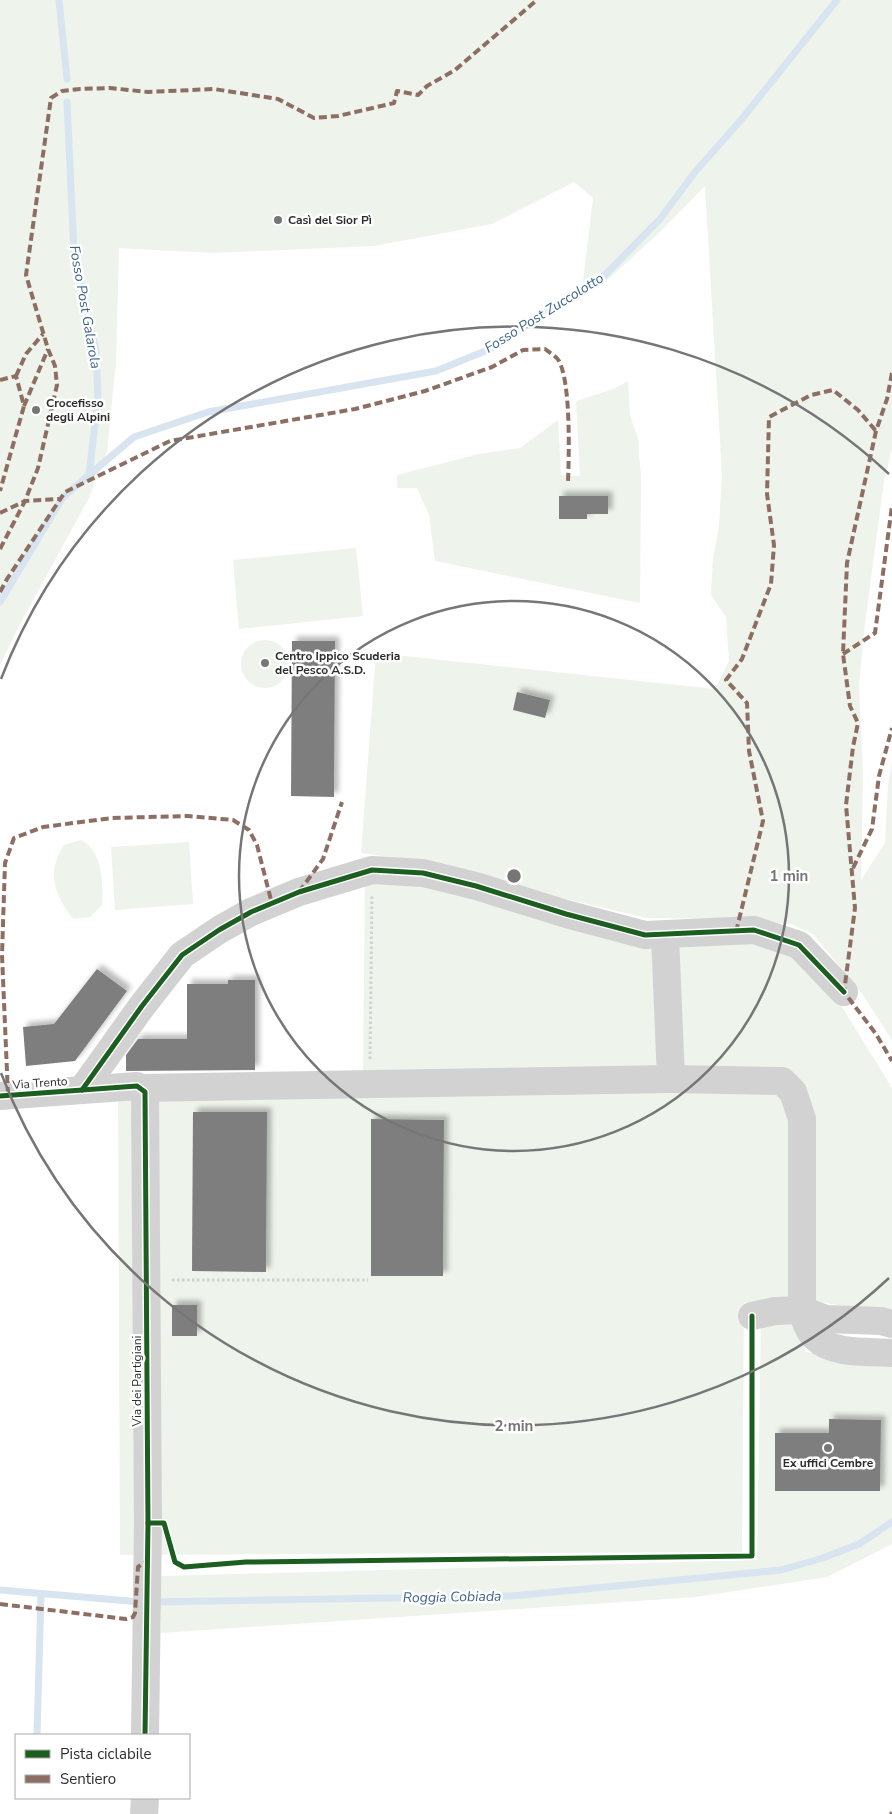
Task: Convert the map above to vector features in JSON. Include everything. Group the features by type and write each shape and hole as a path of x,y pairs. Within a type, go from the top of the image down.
{"street":[{"path":"82,1090 142,1006 182,955 219,930 251,912 372,862 476,886 566,914 645,935 754,930 799,945 844,992"},
{"path":"665,934 671,1079"},
{"path":"82,1090 137,1086 142,1088 671,1079 782,1081 793,1092 802,1119 802,1310 807,1325 816,1338 834,1348 892,1352"},
{"name":"Via dei Partigiani","path":"142,1088 145,1092 148,1567 146,1734"},
{"name":"Via Trento","path":"0,1096 82,1090"},
{"path":"752,1316 775,1310 802,1310 826,1319 881,1321 892,1324"},
{"path":"144,1814 145,1799"}],"path":[{"path":"370,1084 372,862"},
{"path":"146,1281 368,1280"},
{"path":"172,1552 175,1562 184,1567 246,1562 752,1556 752,1316"}],"shaded area":[{"path":"0,0 892,0 892,448 884,481 864,631 859,686 863,774 861,880 885,843 888,785 892,761 892,1040 863,995 813,934 791,924 726,919 647,918 549,895 437,864 361,853 376,653 715,689 729,661 726,617 711,595 713,559 719,526 722,474 705,186 660,232 603,284 582,290 593,198 574,182 492,224 374,246 213,253 119,248 116,362 107,451 89,498 19,626 0,665"},
{"path":"628,381 630,415 638,439 641,477 640,603 435,561 429,515 417,488 397,488 397,475 479,454 520,448 558,420 561,475 580,476 576,401 613,389"},
{"path":"356,548 363,616 239,629 233,560"},
{"name":"Centro Ippico Scuderia del Pesco A.S.D.","path":"260,640 270,640 282,647 289,659 289,669 282,681 270,688 260,688 252,684 245,677 241,669 241,659 245,651 252,644"},
{"path":"81,840 94,852 98,860 102,878 102,905 90,917 73,919 57,892 54,874 58,855 64,845"},
{"path":"189,842 193,904 115,910 111,847"},
{"path":"365,878 750,939 796,955 836,997 892,1088 892,1314 813,1301 744,1302 742,1552 120,1555 118,1081 363,1077"},
{"path":"783,1314 804,1334 805,1352 892,1361 892,1544 827,1577 696,1597 161,1633 161,1576 757,1560 761,1319","holes":["881,1420 880,1491 775,1490 776,1433 829,1433"]}],"building":[{"path":"559,496 608,496 608,514 587,514 587,519 559,519"},
{"name":"Centro Ippico Scuderia del Pesco A.S.D.","path":"292,641 335,641 334,797 291,796"},
{"path":"517,692 550,700 545,718 513,710"},
{"path":"97,969 127,991 75,1061 26,1066 23,1027 54,1024"},
{"path":"228,980 255,980 255,1070 126,1071 126,1055 138,1039 187,1039 187,984 228,984"},
{"path":"193,1112 267,1112 266,1272 192,1271"},
{"path":"371,1119 444,1120 443,1276 371,1276"},
{"path":"172,1305 197,1305 197,1336 172,1336"},
{"name":"Ex uffici Cembre","path":"829,1419 881,1420 880,1491 775,1491 775,1433 829,1433"}],"waterway":[{"name":"Fosso Post Galarola","path":"59,0 67,79"},
{"name":"Fosso Post Zuccolotto","path":"0,602 63,497 134,437 208,412 436,371 490,349 605,275 660,219 695,172 741,120 837,0"},
{"name":"Fosso Post Galarola","path":"67,102 74,253 96,351 98,397 89,475"},
{"name":"Roggia Cobiada","path":"152,1602 512,1596 781,1570 823,1558 859,1544 892,1522"},
{"name":"Roggia Cobiada","path":"0,1590 141,1602"},
{"path":"37,1734 41,1594"}],"marked path":[{"path":"0,549 25,501 38,468 57,385 55,366 48,349 26,275 51,98 62,91 80,89 110,88 148,92 214,89 278,99 314,118 338,116 394,103 397,91 418,95 427,86 455,70 537,0"},
{"path":"16,376 26,354 43,334"},
{"path":"24,406 48,349"},
{"path":"0,592 65,492 170,441 355,409 425,391 492,367 523,350 545,349 558,359 563,372 566,386 568,420 568,482"},
{"path":"892,373 887,399 876,431 847,563 843,654 850,706 858,723 846,805 855,908 844,992 876,1034 892,1061"},
{"path":"0,380 16,376 24,406 0,491"},
{"path":"736,932 763,821 749,751 747,703 726,680 742,659 771,584 774,545 767,494 769,417 811,395 833,390 858,410 876,431"},
{"path":"0,513 25,501 59,499"},
{"path":"843,654 875,633 892,506"},
{"path":"853,868 872,829 879,776 892,728"},
{"path":"299,892 323,859 342,802"},
{"path":"8,1095 2,955 5,863 14,838 43,827 112,818 188,816 233,820 249,830 257,845 272,904"},
{"path":"0,1604 126,1619 133,1617 135,1613 138,1567 148,1560"}],"cycle path":[{"path":"82,1090 142,1006 182,955 219,930 251,912 299,892 372,870 423,873 476,886 566,914 645,935 754,930 799,945 844,992"},
{"path":"0,1096 137,1086 145,1092 148,1523 145,1734"},
{"path":"148,1523 164,1523 175,1562 184,1567 246,1562 752,1556 752,1316"}],"place":[{"name":"Casì del Sior Pì","path":"278,220"},
{"name":"Crocefisso degli Alpini","path":"36,410"},
{"name":"Centro Ippico Scuderia del Pesco A.S.D.","path":"265,663"},
{"name":"Ex uffici Cembre","path":"828,1448"}]}
